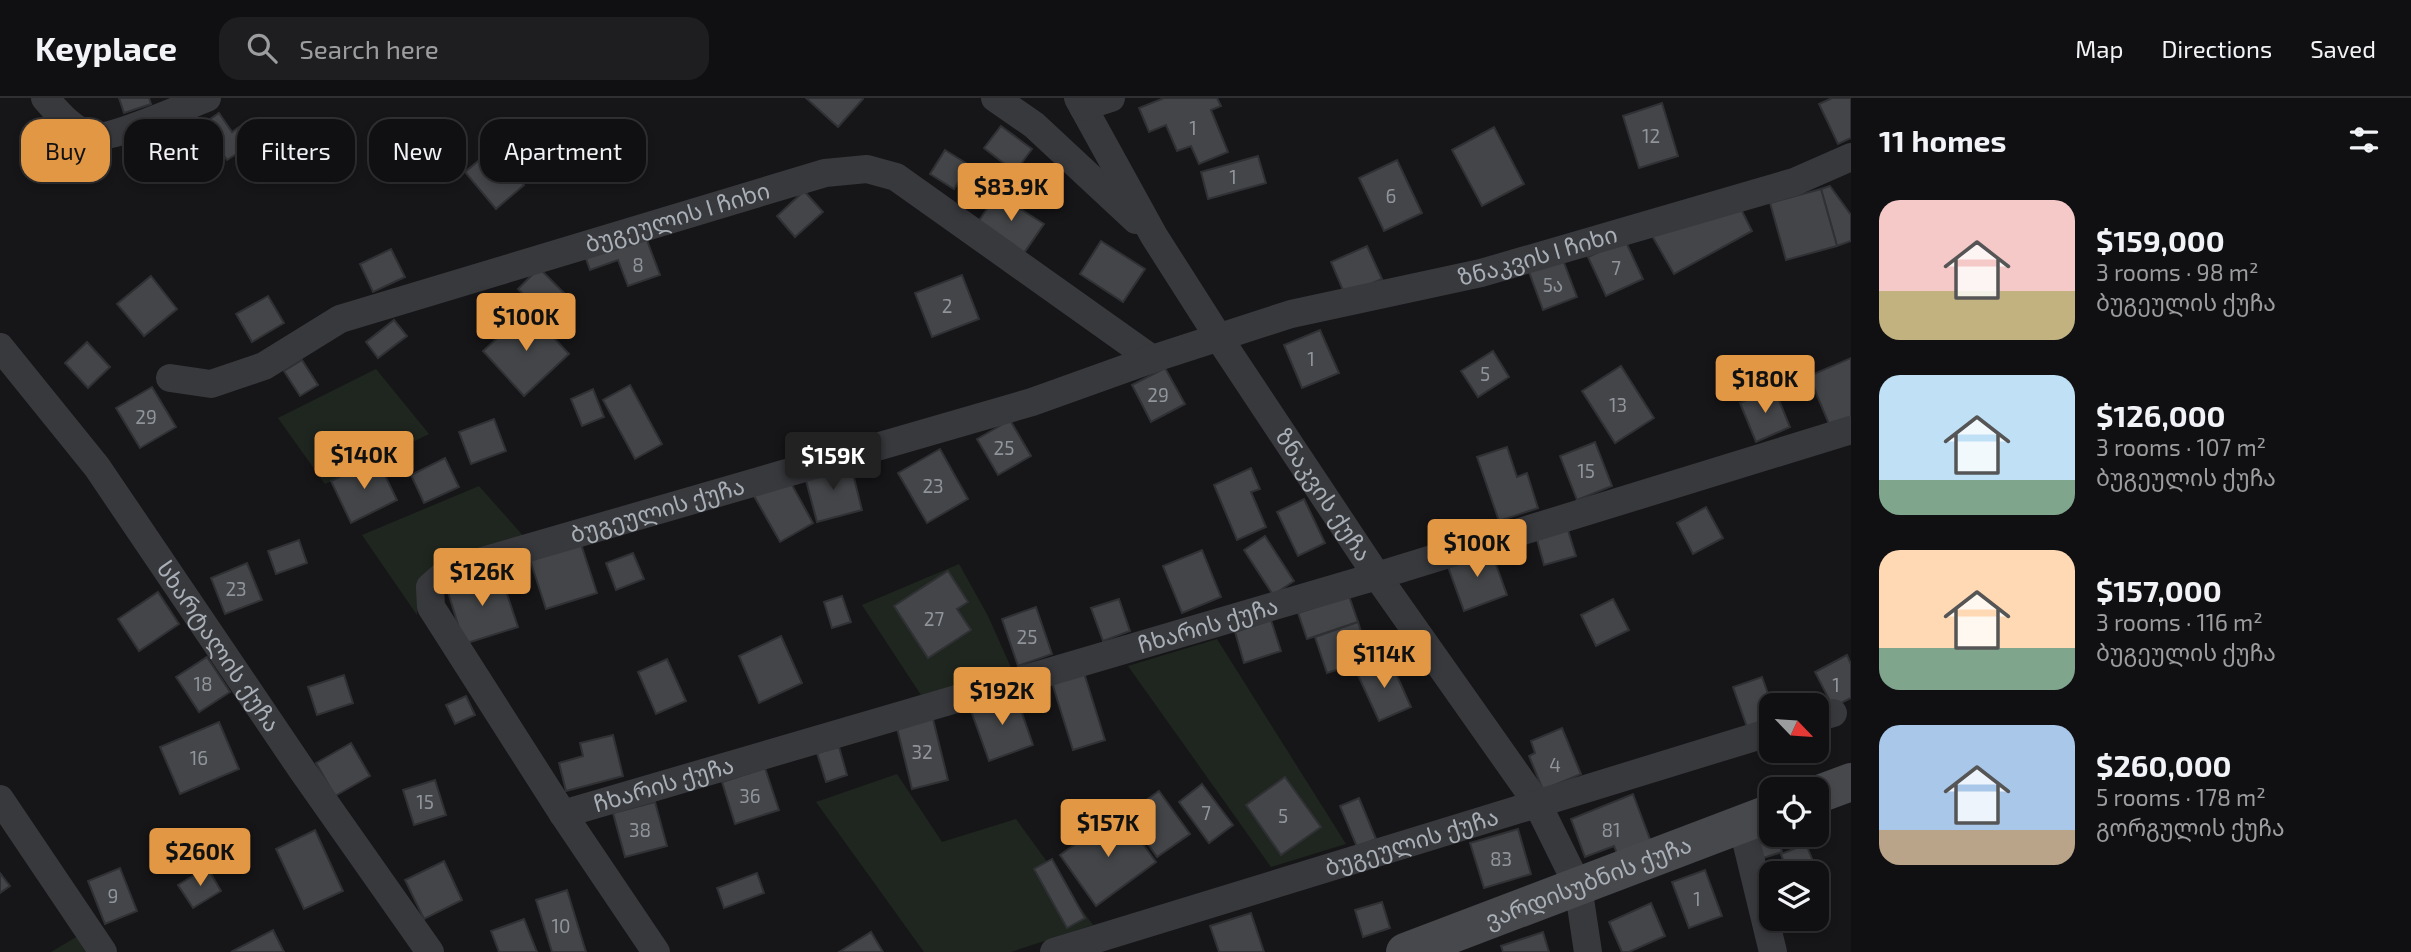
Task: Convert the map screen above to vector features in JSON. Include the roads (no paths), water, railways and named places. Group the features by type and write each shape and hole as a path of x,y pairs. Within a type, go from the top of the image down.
{"street":[{"path":"46,98 65,121 93,137 114,134 207,98"},
{"path":"995,98 1034,125 1154,236"},
{"path":"1081,103 1111,98"},
{"name":"ზნაკვის ქუჩა","path":"1081,103 1154,236 1219,338 1377,576 1537,803 1578,886 1588,952"},
{"name":"ზნაკვის I ჩიხი","path":"1219,338 1291,314 1494,269 1794,182 1851,157"},
{"name":"ბუგეულის I ჩიხი","path":"170,378 211,384 264,366 340,319 825,173 867,169 896,177 1152,359"},
{"name":"ბუგეულის ქუჩა","path":"656,952 563,814 431,607 430,587 448,571 1032,402 1219,338"},
{"name":"სხარტალის ქუჩა","path":"0,347 97,467 430,952"},
{"name":"ჩხარის ქუჩა","path":"563,814 1377,576 1851,430"},
{"name":"ბუგეულის ქუჩა","path":"1054,952 1759,736"},
{"path":"1829,790 1851,782"},
{"path":"0,799 103,952"},
{"path":"1757,819 1773,952"},
{"name":"ვარდისუბნის ქუჩა","path":"1405,952 1757,819"}]}
